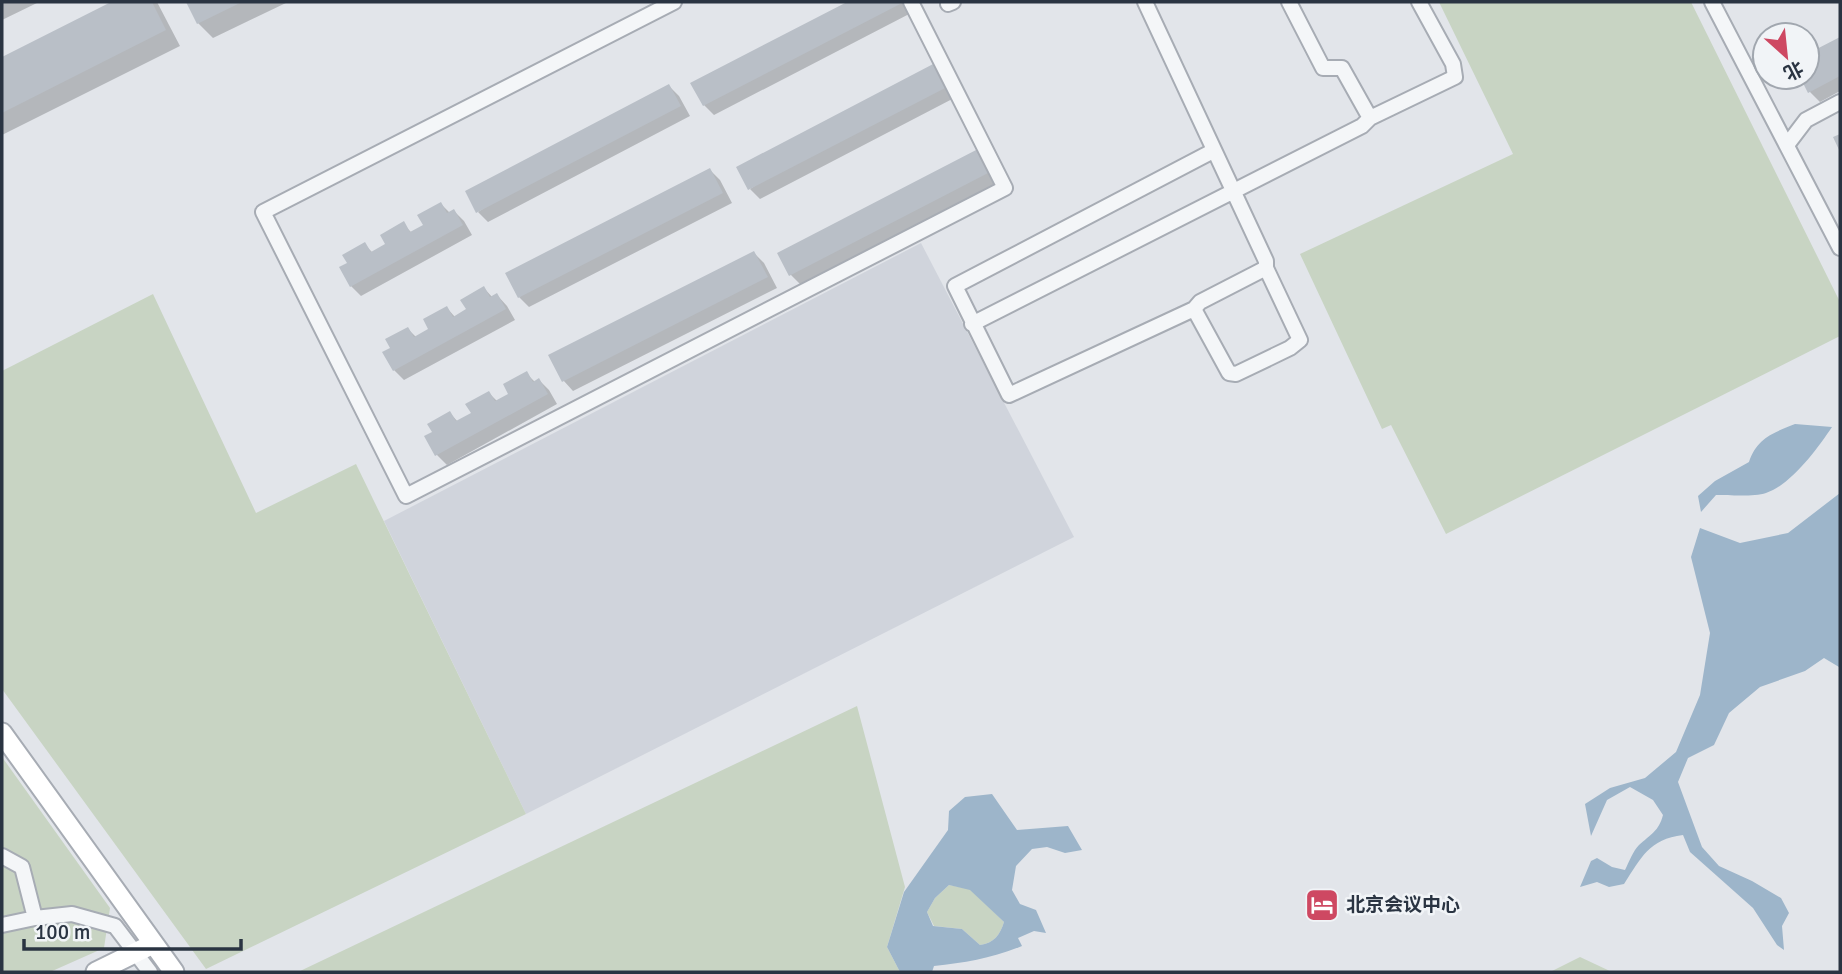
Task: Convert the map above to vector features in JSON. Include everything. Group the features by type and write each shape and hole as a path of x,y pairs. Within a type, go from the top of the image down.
{"street":[{"path":"674,2 263,212 406,496 1004,188 911,2"},
{"path":"1147,2 1300,340 1290,348 1236,374 1229,373 1194,309"},
{"path":"1289,2 1323,68 1342,68 1370,118"},
{"path":"972,324 1362,126 1370,118 1455,77 1453,64 1419,2"},
{"path":"1712,2 1840,248"},
{"path":"1787,145 1806,120 1840,102"},
{"path":"1213,150 955,286 972,324 1009,395 1194,309 1200,302 1266,268"},
{"path":"2,733 145,948 150,972"},
{"path":"2,856 22,867 35,918"},
{"path":"2,925 72,914 115,926 174,972"},
{"path":"96,972 145,948"}],"shaded area":[{"path":"921,243 1074,537 526,814 384,521"}],"green space":[{"path":"1439,2 1691,2 1840,302 1840,336 1446,534 1391,425 1382,429 1300,254 1513,154"},
{"path":"153,294 256,513 356,464 526,814 206,969 2,689 2,371"},
{"path":"857,706 905,887 887,947 900,972 298,972"},
{"path":"2,757 110,908 104,948 50,972 2,972"},
{"path":"949,885 970,889 1004,922 993,940 980,945 962,929 934,926 927,912 935,898"},
{"path":"1580,957 1612,972 1550,972"}],"water":[{"path":"1795,424 1832,427 1803,465 1775,489 1755,495 1716,495 1701,512 1698,496 1715,481 1749,462 1756,447 1767,437"},
{"path":"1840,493 1840,671 1839,667 1824,658 1805,671 1760,687 1729,713 1714,745 1688,758 1678,782 1702,847 1719,866 1781,898 1789,913 1782,926 1784,950 1777,945 1753,908 1690,852 1683,835 1654,845 1641,858 1624,884 1609,887 1597,882 1580,887 1591,861 1597,858 1612,867 1625,870 1637,847 1654,832 1663,815 1653,800 1630,787 1607,800 1591,836 1585,804 1610,788 1645,778 1676,752 1700,695 1710,633 1691,557 1700,528 1740,543 1788,533"},
{"path":"992,794 1017,830 1068,826 1082,850 1065,853 1047,847 1032,849 1016,866 1012,890 1020,904 1036,910 1046,933 1034,931 1018,938 1022,946 990,957 934,966 932,972 900,972 887,947 904,892 948,830 949,811 965,797","holes":["949,885 970,890 1004,922 996,938 985,944 980,945 962,929 933,926 927,912 935,898"]}],"building":[{"path":"111,2 152,2 166,30 2,113 2,57"},
{"path":"186,2 242,2 197,24"},
{"path":"847,2 904,2 703,106 690,83"},
{"path":"1840,37 1840,76 1821,86 1821,47"},
{"path":"937,62 949,86 748,190 736,167"},
{"path":"669,84 681,106 476,213 465,191"},
{"path":"1840,134 1840,152 1833,137"},
{"path":"978,149 990,172 789,276 777,253"},
{"path":"710,168 723,193 518,298 505,273"},
{"path":"441,202 447,213 454,209 463,225 350,287 339,267 347,263 342,255 365,242 371,252 385,244 380,235 404,221 410,232 423,225 417,215"},
{"path":"754,251 768,277 562,382 548,355"},
{"path":"484,286 490,297 497,293 506,309 393,371 382,352 390,348 385,339 408,327 414,337 428,329 423,319 447,306 453,317 466,309 460,300"},
{"path":"527,371 533,382 539,378 548,394 435,456 424,436 432,432 427,424 450,411 456,421 471,413 465,404 489,391 495,401 508,394 503,384"}],"place":[{"name":"北京会议中心","path":"1322,905"}]}
